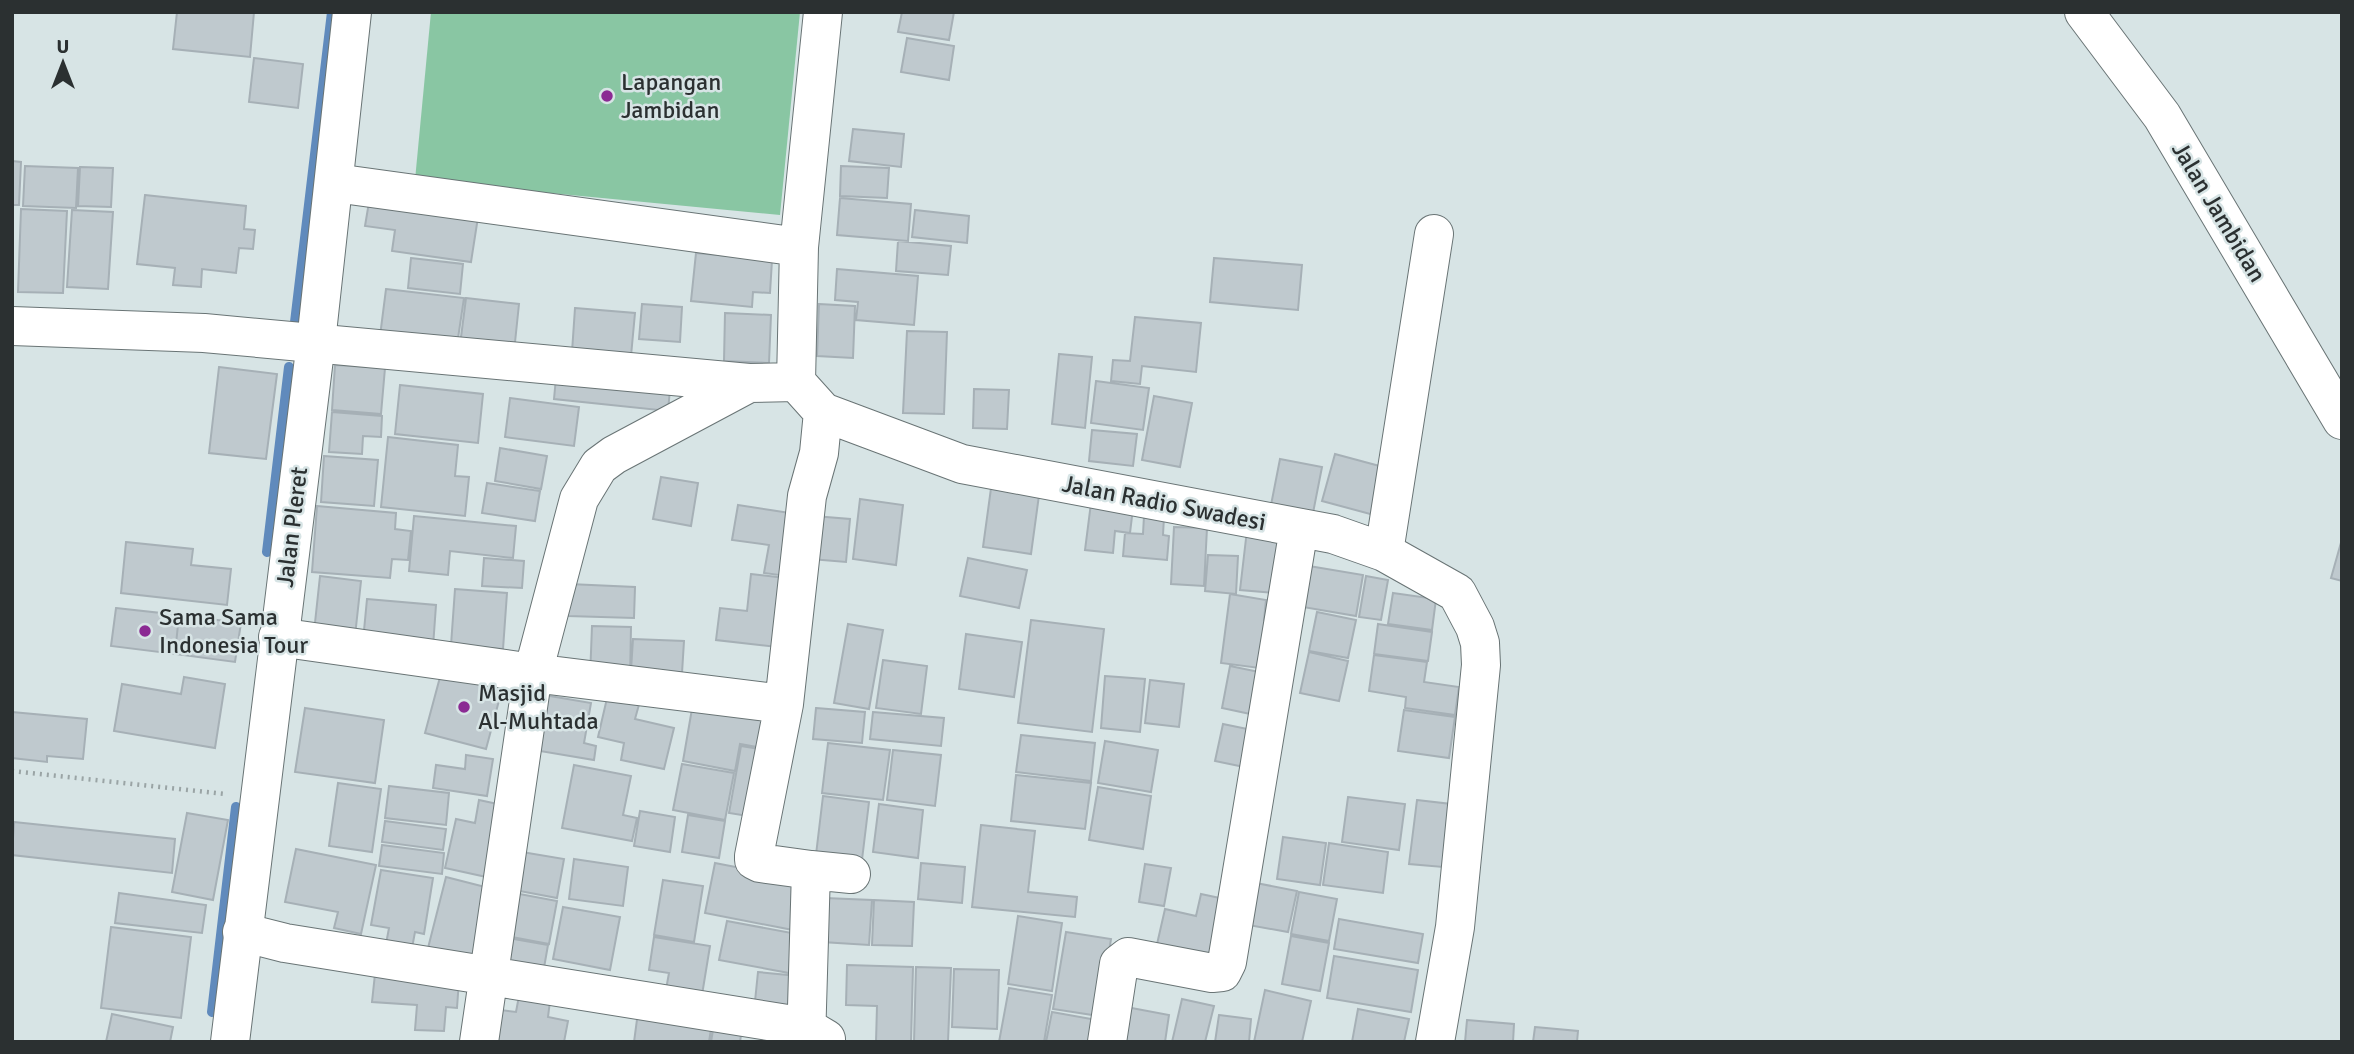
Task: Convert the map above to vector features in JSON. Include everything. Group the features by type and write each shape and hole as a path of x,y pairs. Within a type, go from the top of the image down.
{"street":[{"name":"Jalan Pleret","path":"230,1042 261,798 298,641 328,344 335,183 352,12"},
{"path":"12,326 204,334 749,383 796,382 799,247 823,12"},
{"name":"Jalan Jambidan","path":"2084,12 2162,116 2342,420"},
{"path":"335,183 799,247"},
{"path":"1384,552 1434,234"},
{"name":"Jalan Radio Swadesi","path":"796,382 823,412 985,470 1333,534 1384,552 1457,593 1468,610 1480,643 1481,665 1457,907 1435,1042"},
{"path":"480,1042 533,673 579,499 594,473 614,454 749,383"},
{"path":"823,412 819,453 806,505 784,704 754,860 851,874"},
{"path":"1107,1042 1119,964 1128,957 1212,973 1222,972 1227,962 1300,528"},
{"path":"298,641 784,704"},
{"path":"245,934 814,1037 811,870"}],"path":[{"path":"12,771 261,798"}],"green space":[{"name":"Lapangan Jambidan","path":"431,12 800,12 780,215 415,180"}],"building":[{"path":"177,12 254,12 250,57 173,49"},
{"path":"902,12 954,12 949,40 898,32"},
{"path":"907,38 954,46 949,80 901,72"},
{"path":"254,58 303,64 298,108 249,102"},
{"path":"853,129 904,134 901,167 849,161"},
{"path":"12,161 21,162 19,205 12,205"},
{"path":"25,166 78,168 76,208 23,206"},
{"path":"841,166 889,168 887,198 840,196"},
{"path":"80,167 113,168 111,207 78,206"},
{"path":"145,195 246,206 244,229 255,230 253,249 239,248 236,273 202,269 201,287 173,285 175,268 137,264"},
{"path":"840,198 911,204 908,241 837,235"},
{"path":"369,202 478,217 471,262 392,251 395,230 365,226"},
{"path":"21,209 67,211 63,293 18,292"},
{"path":"72,210 113,212 108,289 67,287"},
{"path":"915,210 969,216 967,243 912,237"},
{"path":"898,241 951,246 948,275 896,271"},
{"path":"696,253 772,260 770,293 753,292 752,307 691,301"},
{"path":"411,258 463,264 460,294 408,288"},
{"path":"1214,258 1302,265 1298,310 1210,302"},
{"path":"837,269 918,276 914,325 856,320 858,302 835,300"},
{"path":"386,289 464,298 457,345 380,336"},
{"path":"466,298 519,304 514,352 460,345"},
{"path":"642,304 682,307 680,342 639,339"},
{"path":"819,304 855,306 853,358 817,356"},
{"path":"575,308 635,313 631,356 572,352"},
{"path":"725,313 771,315 769,363 724,361"},
{"path":"1135,317 1201,323 1196,372 1142,366 1140,384 1111,381 1113,360 1130,361"},
{"path":"907,331 947,332 944,414 903,413"},
{"path":"1059,354 1092,357 1085,428 1052,424"},
{"path":"335,365 385,368 381,414 332,410"},
{"path":"219,367 277,374 266,459 209,453"},
{"path":"557,367 671,378 668,411 554,399"},
{"path":"1096,381 1149,388 1143,430 1091,423"},
{"path":"400,385 483,394 478,443 395,434"},
{"path":"974,389 1009,390 1007,429 973,428"},
{"path":"1154,396 1192,403 1180,467 1142,460"},
{"path":"510,398 579,407 574,446 505,437"},
{"path":"332,412 382,416 381,437 363,436 362,454 329,452"},
{"path":"1092,430 1137,434 1133,466 1089,461"},
{"path":"388,437 458,445 455,476 469,477 465,516 381,507"},
{"path":"500,448 547,456 541,489 495,481"},
{"path":"1335,454 1387,468 1374,515 1322,501"},
{"path":"324,456 378,460 374,506 321,502"},
{"path":"1280,459 1322,467 1313,513 1271,505"},
{"path":"661,477 698,483 691,526 653,519"},
{"path":"992,481 1040,488 1031,554 983,547"},
{"path":"487,483 540,491 535,521 482,513"},
{"path":"860,499 903,505 896,565 853,559"},
{"path":"1091,503 1133,508 1130,533 1115,531 1113,553 1085,550"},
{"path":"738,505 803,515 794,577 764,573 769,545 732,540"},
{"path":"317,506 396,513 395,529 411,531 408,560 392,559 390,578 312,572"},
{"path":"414,516 516,526 513,558 450,551 448,575 409,571"},
{"path":"814,516 850,519 846,562 811,559"},
{"path":"1144,516 1164,517 1163,535 1169,536 1167,560 1123,556 1125,533 1143,534"},
{"path":"1174,527 1207,528 1204,586 1171,584"},
{"path":"1247,530 1281,534 1274,593 1240,590"},
{"path":"2342,539 2342,581 2331,578"},
{"path":"126,542 193,549 191,565 231,569 227,605 121,593"},
{"path":"1208,555 1238,556 1236,594 1205,591"},
{"path":"484,558 524,561 522,588 482,586"},
{"path":"968,558 1027,570 1019,608 960,596"},
{"path":"1309,566 1363,575 1356,616 1303,607"},
{"path":"751,574 794,579 786,648 716,640 720,608 747,611"},
{"path":"320,576 361,581 355,636 314,632"},
{"path":"1366,576 1388,580 1381,620 1359,617"},
{"path":"569,584 635,587 634,618 568,616"},
{"path":"455,589 507,593 503,649 451,645"},
{"path":"1393,593 1436,599 1432,630 1388,624"},
{"path":"1230,594 1266,600 1264,620 1274,622 1267,669 1221,663"},
{"path":"367,599 436,605 433,647 363,641"},
{"name":"Sama Sama Indonesia Tour","path":"116,608 179,615 175,654 111,646"},
{"path":"1317,612 1356,620 1348,658 1309,651"},
{"path":"179,615 241,623 235,662 175,654"},
{"path":"1031,620 1104,629 1092,732 1018,723"},
{"path":"848,624 883,630 869,709 834,703"},
{"path":"1378,624 1432,632 1428,661 1374,654"},
{"path":"592,626 631,627 630,680 590,678"},
{"path":"966,634 1022,642 1014,697 959,689"},
{"path":"633,639 684,641 682,673 631,670"},
{"path":"1309,652 1348,661 1339,701 1300,693"},
{"path":"1374,655 1427,662 1424,682 1459,687 1455,715 1405,708 1406,697 1369,691"},
{"path":"883,660 927,666 921,714 876,708"},
{"name":"Masjid Al-Muhtada","path":"443,666 504,682 486,749 425,733"},
{"path":"1230,666 1264,673 1255,715 1222,708"},
{"path":"1105,676 1145,679 1140,732 1101,728"},
{"path":"184,677 225,684 215,748 114,731 122,684 181,694"},
{"path":"1150,680 1184,684 1179,727 1145,723"},
{"path":"608,694 640,701 635,719 674,728 664,769 621,760 624,743 598,737"},
{"path":"544,695 591,703 584,743 596,746 594,760 534,750"},
{"path":"693,703 780,718 774,750 740,744 735,771 683,761"},
{"path":"305,708 384,720 375,783 295,772"},
{"path":"816,708 865,712 862,743 813,739"},
{"path":"1404,710 1455,717 1449,758 1398,751"},
{"path":"12,712 87,719 83,759 47,756 47,762 12,758"},
{"path":"873,712 944,718 941,746 870,739"},
{"path":"1223,724 1262,732 1254,769 1215,761"},
{"path":"1021,735 1095,743 1091,781 1016,772"},
{"path":"1105,741 1158,750 1151,792 1098,783"},
{"path":"828,743 890,750 883,800 822,793"},
{"path":"741,746 772,751 761,818 729,813"},
{"path":"893,750 941,755 935,806 887,800"},
{"path":"466,755 493,759 487,796 433,788 436,765 465,769"},
{"path":"682,764 734,773 725,820 673,810"},
{"path":"574,765 631,776 623,815 637,818 632,841 562,828"},
{"path":"1016,775 1091,783 1085,829 1011,821"},
{"path":"338,783 381,789 372,852 329,846"},
{"path":"389,786 449,793 446,825 385,818"},
{"path":"1098,787 1151,796 1143,849 1089,840"},
{"path":"823,796 869,802 861,868 815,863"},
{"path":"1348,797 1405,804 1399,850 1342,842"},
{"path":"479,800 507,806 491,878 445,868 456,819 475,823"},
{"path":"1417,800 1451,804 1443,867 1409,864"},
{"path":"879,804 923,810 918,858 873,852"},
{"path":"640,811 675,817 670,852 634,846"},
{"path":"187,813 228,820 213,900 172,892"},
{"path":"688,815 725,821 719,858 682,852"},
{"path":"385,821 446,829 443,850 382,842"},
{"path":"14,822 175,839 172,873 12,855"},
{"path":"981,825 1035,831 1028,892 1077,897 1075,917 972,907"},
{"path":"1283,837 1326,843 1320,885 1277,879"},
{"path":"1329,843 1388,852 1383,893 1323,885"},
{"path":"382,845 444,853 442,874 379,866"},
{"path":"296,849 376,865 361,934 334,928 338,912 285,902"},
{"path":"516,851 564,859 557,898 509,889"},
{"path":"574,859 628,867 623,906 569,899"},
{"path":"715,863 808,881 798,931 705,913"},
{"path":"921,863 965,867 962,903 918,899"},
{"path":"1145,864 1171,868 1164,906 1139,902"},
{"path":"381,870 433,878 424,934 415,932 412,948 386,944 389,928 371,925"},
{"path":"446,877 493,889 474,963 427,952"},
{"path":"663,880 703,886 694,942 654,935"},
{"path":"1251,882 1297,891 1288,932 1243,924"},
{"path":"509,892 557,901 549,944 501,935"},
{"path":"1299,892 1337,899 1329,941 1291,934"},
{"path":"119,893 206,905 202,933 115,923"},
{"path":"1201,894 1234,901 1219,967 1155,953 1165,909 1196,916"},
{"path":"825,898 872,900 869,945 822,942"},
{"path":"874,900 914,902 912,946 872,945"},
{"path":"563,907 620,917 610,970 553,959"},
{"path":"1018,916 1062,923 1052,991 1008,984"},
{"path":"1339,919 1423,934 1418,963 1334,949"},
{"path":"727,921 797,934 789,973 719,960"},
{"path":"111,927 191,937 181,1018 101,1008"},
{"path":"1066,932 1111,939 1099,1016 1053,1009"},
{"path":"1291,936 1329,943 1320,991 1282,984"},
{"path":"654,937 710,946 701,1001 665,995 669,973 649,970"},
{"path":"508,938 548,945 542,979 501,971"},
{"path":"1334,956 1418,970 1411,1012 1327,998"},
{"path":"847,965 913,967 911,1042 876,1042 877,1006 846,1005"},
{"path":"916,967 951,968 948,1042 914,1042"},
{"path":"954,969 999,970 997,1029 952,1027"},
{"path":"758,972 798,976 794,1015 754,1011"},
{"path":"375,974 459,980 457,1008 446,1007 444,1031 415,1030 417,1005 372,1002"},
{"path":"1009,988 1052,995 1044,1042 999,1042"},
{"path":"1265,990 1311,1001 1302,1042 1254,1042"},
{"path":"519,996 550,1001 548,1017 568,1021 564,1042 489,1042 494,1009 516,1012"},
{"path":"1182,999 1214,1006 1205,1042 1172,1042"},
{"path":"1121,1006 1169,1015 1165,1042 1119,1042"},
{"path":"1358,1009 1409,1019 1404,1042 1352,1042"},
{"path":"638,1012 712,1023 709,1042 634,1042"},
{"path":"1052,1012 1108,1022 1104,1042 1046,1042"},
{"path":"112,1014 173,1027 170,1042 106,1042"},
{"path":"1219,1015 1251,1019 1249,1042 1215,1042"},
{"path":"1467,1020 1514,1024 1513,1042 1465,1042"},
{"path":"714,1024 742,1028 740,1042 711,1042"},
{"path":"1535,1027 1578,1031 1577,1042 1533,1042"}],"waterway":[{"path":"295,322 332,12"},
{"path":"267,552 289,367"},
{"path":"212,1012 236,807"}],"place":[{"name":"Lapangan Jambidan","path":"607,96"},
{"name":"Sama Sama Indonesia Tour","path":"145,631"},
{"name":"Masjid Al-Muhtada","path":"464,707"}]}
